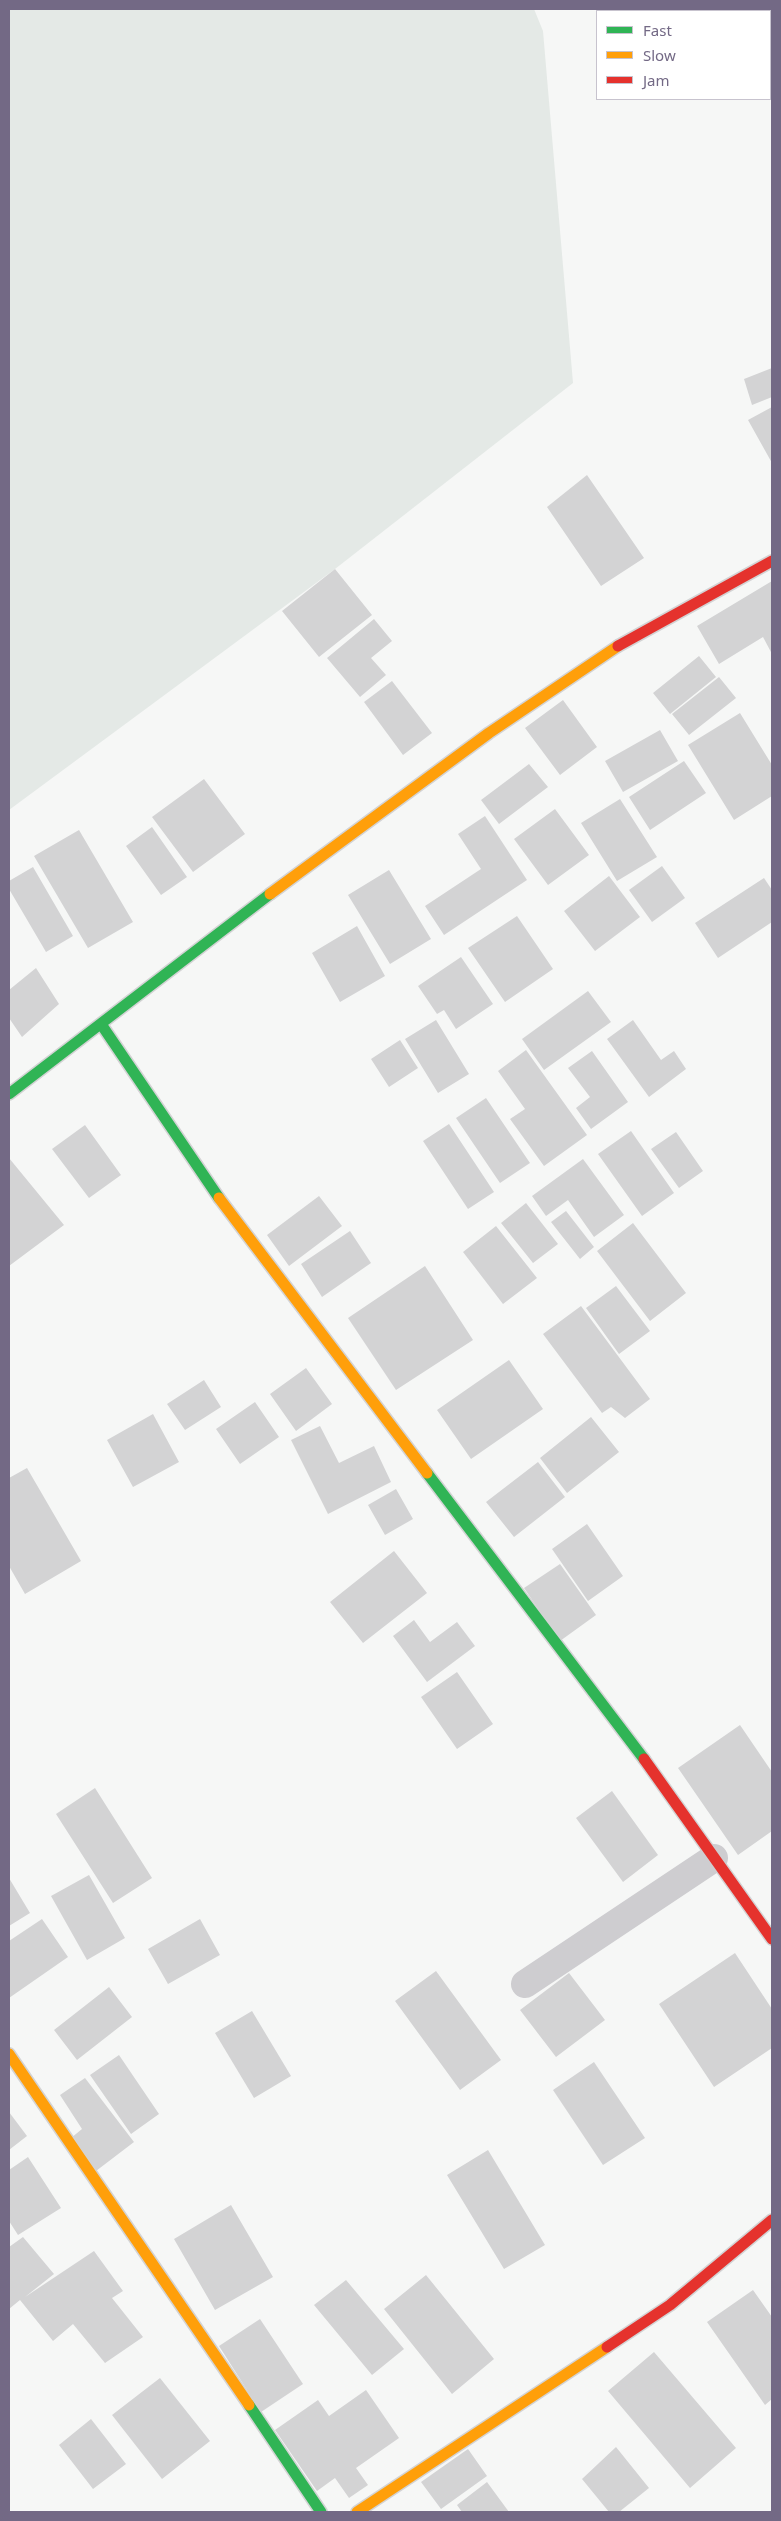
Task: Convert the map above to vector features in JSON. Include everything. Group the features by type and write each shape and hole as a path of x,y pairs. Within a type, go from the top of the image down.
{"street":[{"path":"9,1094 310,862 489,733 627,640 772,560"},
{"path":"101,1024 230,1214 635,1746 772,1939"},
{"path":"526,1984 714,1858"},
{"path":"9,2054 205,2339 321,2512"},
{"path":"357,2512 670,2305 772,2220"}],"shaded area":[{"path":"9,9 534,9 543,31 573,383 335,569 9,810"}],"building":[{"path":"653,9 716,10 654,10"},
{"path":"772,9 772,31 771,10 742,10"},
{"path":"772,368 772,397 752,405 744,379"},
{"path":"772,407 772,463 748,420"},
{"path":"587,475 644,558 601,586 547,507"},
{"path":"335,569 372,615 319,657 282,611"},
{"path":"772,581 772,654 763,637 719,664 697,626"},
{"path":"374,619 392,641 371,658 386,675 360,697 327,658"},
{"path":"699,656 716,677 670,714 653,693"},
{"path":"719,677 736,698 689,735 672,714"},
{"path":"392,681 432,733 403,755 364,702"},
{"path":"563,700 597,747 560,775 525,728"},
{"path":"740,713 772,765 772,796 734,820 688,745"},
{"path":"660,730 678,761 623,792 605,761"},
{"path":"684,761 706,793 650,830 629,797"},
{"path":"529,764 548,787 499,824 481,800"},
{"path":"204,779 245,834 193,872 152,817"},
{"path":"620,799 657,857 617,881 581,823"},
{"path":"555,809 589,855 548,885 514,839"},
{"path":"485,816 527,880 444,935 425,906 481,869 458,834"},
{"path":"152,827 187,877 161,895 126,846"},
{"path":"79,830 133,922 88,948 34,856"},
{"path":"662,866 685,898 652,922 629,890"},
{"path":"33,867 73,936 46,952 9,889 9,881"},
{"path":"389,870 431,939 390,964 348,895"},
{"path":"609,876 640,917 595,951 564,911"},
{"path":"764,878 772,890 772,922 718,958 695,923"},
{"path":"517,916 553,969 505,1002 468,948"},
{"path":"357,926 385,976 340,1002 312,953"},
{"path":"461,957 493,1004 456,1029 444,1010 437,1014 418,986"},
{"path":"36,968 59,1004 22,1037 9,1018 9,990"},
{"path":"588,991 611,1022 544,1070 522,1039"},
{"path":"436,1020 469,1074 438,1093 405,1039"},
{"path":"633,1020 661,1060 674,1051 686,1069 649,1097 607,1039"},
{"path":"400,1040 418,1068 389,1087 371,1059"},
{"path":"526,1050 587,1135 544,1166 510,1119 525,1109 498,1071"},
{"path":"592,1051 628,1102 591,1129 576,1108 590,1097 568,1068"},
{"path":"486,1098 530,1163 500,1183 456,1118"},
{"path":"449,1124 494,1192 468,1209 423,1141"},
{"path":"85,1125 121,1175 89,1198 52,1149"},
{"path":"631,1131 674,1193 642,1216 598,1154"},
{"path":"676,1132 703,1171 679,1188 651,1149"},
{"path":"9,1158 64,1225 9,1266"},
{"path":"583,1159 624,1215 594,1237 568,1200 546,1216 532,1196"},
{"path":"319,1196 342,1226 289,1266 267,1235"},
{"path":"526,1203 558,1244 533,1263 501,1223"},
{"path":"566,1211 594,1247 580,1259 551,1222"},
{"path":"633,1223 686,1293 650,1321 597,1251"},
{"path":"496,1226 537,1278 503,1304 463,1252"},
{"path":"350,1231 371,1263 322,1297 301,1264"},
{"path":"425,1266 473,1340 396,1390 348,1318"},
{"path":"616,1286 650,1331 619,1354 586,1308"},
{"path":"581,1306 650,1399 625,1418 611,1407 602,1413 543,1334"},
{"path":"509,1360 543,1409 471,1459 437,1410"},
{"path":"306,1368 332,1404 296,1431 270,1394"},
{"path":"204,1380 221,1407 185,1430 167,1404"},
{"path":"255,1402 279,1437 240,1464 216,1429"},
{"path":"153,1414 179,1462 133,1487 107,1440"},
{"path":"591,1417 619,1452 567,1493 540,1458"},
{"path":"320,1426 339,1463 374,1446 391,1482 328,1514 291,1440"},
{"path":"538,1462 565,1497 514,1537 486,1502"},
{"path":"27,1468 81,1561 25,1594 9,1566 9,1478"},
{"path":"396,1489 413,1519 385,1535 368,1505"},
{"path":"587,1524 623,1576 588,1601 552,1549"},
{"path":"394,1551 427,1593 363,1643 330,1602"},
{"path":"560,1564 596,1615 560,1641 524,1588"},
{"path":"414,1620 430,1642 457,1622 475,1646 427,1682 393,1636"},
{"path":"457,1672 493,1724 457,1749 421,1697"},
{"path":"740,1725 772,1772 772,1831 738,1855 678,1768"},
{"path":"95,1788 152,1878 113,1903 56,1814"},
{"path":"612,1791 658,1855 623,1882 576,1818"},
{"path":"89,1875 125,1938 87,1960 51,1896"},
{"path":"9,1878 30,1913 9,1926"},
{"path":"42,1919 68,1957 9,1998 9,1941"},
{"path":"200,1919 220,1955 168,1984 148,1949"},
{"path":"735,1953 772,2009 772,2048 714,2087 659,2004"},
{"path":"436,1971 501,2060 460,2090 395,2001"},
{"path":"569,1973 605,2020 556,2057 520,2010"},
{"path":"109,1987 132,2017 77,2060 54,2030"},
{"path":"252,2011 291,2076 254,2098 215,2033"},
{"path":"119,2055 159,2114 131,2134 90,2075"},
{"path":"594,2062 645,2138 603,2165 553,2090"},
{"path":"85,2078 134,2142 96,2171 71,2138 82,2129 60,2095"},
{"path":"9,2112 27,2136 9,2150"},
{"path":"488,2150 545,2245 504,2269 447,2175"},
{"path":"28,2157 61,2208 18,2235 9,2221 9,2170"},
{"path":"231,2205 273,2277 215,2310 174,2239"},
{"path":"23,2237 54,2274 25,2297 94,2251 123,2291 112,2298 143,2337 105,2363 73,2324 53,2341 20,2300 9,2309 9,2247"},
{"path":"426,2275 494,2359 452,2394 384,2309"},
{"path":"346,2280 404,2349 372,2375 314,2305"},
{"path":"753,2290 772,2317 772,2399 765,2405 707,2322"},
{"path":"260,2319 303,2384 261,2412 219,2346"},
{"path":"654,2352 736,2448 690,2488 608,2391"},
{"path":"160,2378 210,2441 162,2479 112,2415"},
{"path":"366,2390 399,2438 356,2468 368,2485 349,2498 335,2478 317,2491 275,2430 318,2400 329,2416"},
{"path":"91,2419 126,2464 93,2489 59,2445"},
{"path":"616,2447 649,2488 619,2512 609,2512 582,2479"},
{"path":"468,2449 487,2476 441,2509 421,2482"},
{"path":"487,2482 509,2512 462,2512 457,2505"}],"traffic: fast":[{"path":"9,1094 270,894"},
{"path":"101,1024 219,1198"},
{"path":"427,1473 644,1759"},
{"path":"249,2405 321,2512"}],"traffic: slow":[{"path":"270,894 489,733 618,646"},
{"path":"219,1198 427,1473"},
{"path":"9,2054 249,2405"},
{"path":"357,2512 607,2347"}],"traffic: jam":[{"path":"618,646 772,561"},
{"path":"644,1759 772,1939"},
{"path":"607,2347 670,2305 772,2220"}]}
